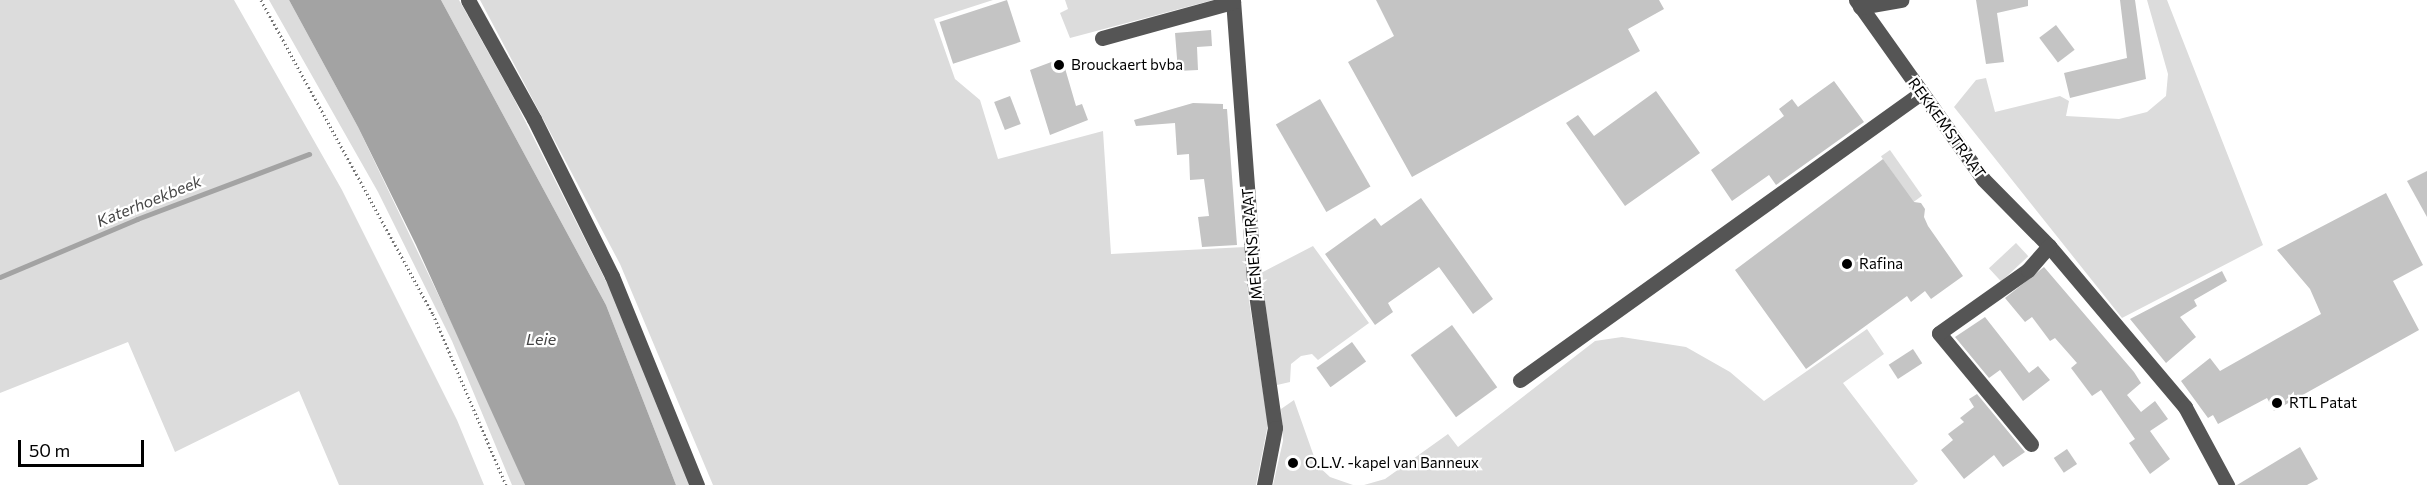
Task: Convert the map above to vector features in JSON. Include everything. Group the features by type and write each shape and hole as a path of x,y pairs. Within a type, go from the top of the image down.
{"street":[{"path":"468,0 534,119 612,276 697,485"},
{"path":"1858,3 1901,0"},
{"name":"MENENSTRAAT","path":"1101,38 1233,1 1254,280 1275,428 1264,485"},
{"name":"REKKEMSTRAAT","path":"1858,3 2001,201 2049,246 2185,407 2226,485"},
{"path":"1520,380 1921,93"},
{"path":"2031,444 1939,333 2028,270 2049,246"}],"path":[{"path":"261,0 433,314 506,485"}],"shaded area":[{"path":"0,0 234,0 342,190 457,420 484,485 339,485 299,391 175,452 128,342 0,393"},
{"path":"269,0 289,0 358,127 491,405 525,485 512,485 452,341 378,192"},
{"path":"441,0 459,0 513,97 615,299 690,485 676,485 606,305"},
{"path":"480,0 993,0 934,19 955,79 980,100 998,159 1103,131 1111,254 1245,247 1248,294 1268,424 1256,485 713,485 620,264"},
{"path":"1065,0 1213,0 1070,38 1060,13 1068,9"},
{"path":"2147,0 2167,0 2263,245 2122,318 1954,107 1976,80 1986,78 1995,112 2060,96 2069,101 2066,116 2119,119 2147,112 2166,96 2168,74"},
{"path":"1890,150 1922,196 1913,202 1881,156"},
{"path":"2016,243 2028,256 2001,281 1989,268"},
{"path":"1313,246 1369,323 1318,360 1312,354 1301,356 1291,364 1290,382 1277,385 1261,273"},
{"path":"1867,329 1884,354 1843,383 1918,481 1913,485 1364,485 1385,479 1448,434 1458,447 1595,341 1622,337 1686,347 1730,372 1764,401"},
{"path":"1294,400 1317,465 1330,477 1353,485 1273,485 1283,441 1281,409"}],"water":[{"name":"Leie","path":"289,0 441,0 606,305 676,485 525,485 416,245 358,127"}],"building":[{"path":"1007,0 1021,42 953,64 939,22"},
{"path":"1376,0 1659,0 1664,9 1628,29 1640,51 1412,177 1348,62 1394,36"},
{"path":"1976,0 2028,0 2028,6 1997,13 2004,62 1986,64"},
{"path":"2120,0 2135,0 2146,79 2070,98 2064,73 2127,58"},
{"path":"2056,25 2075,50 2058,62 2039,38"},
{"path":"1211,30 1212,46 1197,47 1198,70 1178,71 1175,33"},
{"path":"1062,58 1076,106 1082,104 1088,120 1050,135 1030,70"},
{"path":"1834,81 1864,122 1776,185 1769,175 1732,201 1711,170 1784,116 1779,109 1792,99 1798,107"},
{"path":"1656,91 1700,153 1625,206 1566,123 1578,115 1594,136"},
{"path":"1010,96 1021,124 1005,130 994,102"},
{"path":"1320,99 1370,186 1326,212 1276,124"},
{"path":"1193,103 1223,104 1223,109 1227,109 1237,245 1202,247 1198,217 1209,216 1204,179 1190,180 1189,154 1177,155 1175,123 1136,126 1134,120"},
{"name":"Rafina","path":"1883,159 1914,202 1921,203 1925,209 1924,217 1928,226 1963,276 1931,299 1925,291 1911,302 1907,296 1806,369 1735,270"},
{"path":"2427,171 2427,217 2407,181"},
{"path":"2386,193 2423,265 2393,281 2419,330 2274,411 2267,398 2218,424 2213,415 2208,418 2181,381 2210,358 2220,371 2321,314 2310,289 2277,250"},
{"path":"1421,198 1493,299 1473,314 1439,267 1388,303 1393,312 1375,325 1325,254 1375,218 1381,226"},
{"path":"2044,267 2134,372 2141,383 2127,395 2141,412 2155,401 2168,419 2150,431 2170,459 2150,474 2129,443 2135,439 2101,390 2092,396 2071,368 2077,363 2055,338 2050,341 2032,317 2025,322 2005,298"},
{"path":"2222,271 2227,281 2194,300 2197,306 2180,317 2196,337 2166,363 2130,319"},
{"path":"1985,317 2029,373 2038,366 2050,380 2023,401 2000,370 1989,378 1955,337"},
{"path":"1452,325 1497,387 1456,417 1411,355"},
{"path":"1352,342 1366,361 1331,387 1316,368"},
{"path":"1913,349 1922,363 1898,379 1889,365"},
{"path":"1977,394 2025,452 2003,467 1994,455 1964,479 1941,450 1953,440 1948,434 1964,422 1960,418 1974,407 1969,399"},
{"path":"2300,447 2318,479 2307,485 2237,485"},
{"path":"2067,449 2077,464 2064,473 2054,458"}],"waterway":[{"name":"Katerhoekbeek","path":"0,277 137,219 309,154"}],"place":[{"name":"Brouckaert bvba","path":"1059,65"},
{"name":"Rafina","path":"1847,264"},
{"name":"RTL Patat","path":"2277,403"},
{"name":"O.L.V. -kapel van Banneux","path":"1293,463"}]}
